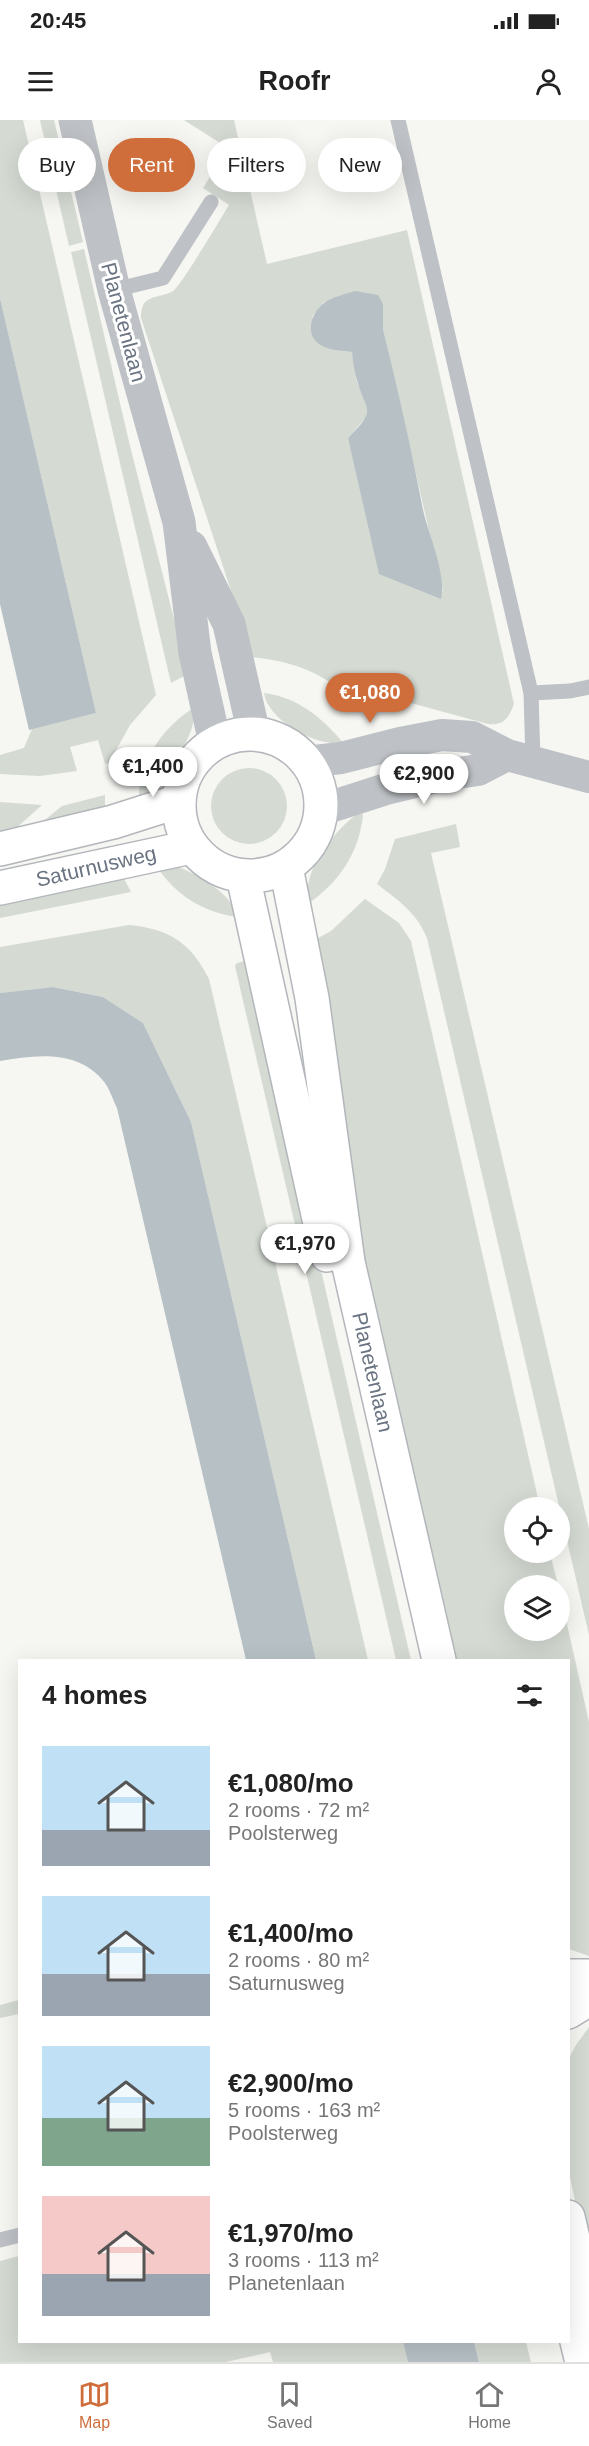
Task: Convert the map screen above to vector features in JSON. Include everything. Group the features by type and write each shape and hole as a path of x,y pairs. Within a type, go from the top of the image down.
{"main road":[{"path":"254,734 274,738 292,748 306,762 315,776 320,793 321,810 315,833 303,852 286,867 265,875 243,876 223,872 191,847 184,833 179,801 184,778 197,758 215,743 234,736 254,734"},
{"name":"Saturnusweg","path":"0,849 113,822 179,801"},
{"name":"Saturnusweg","path":"0,888 191,847"},
{"name":"Planetenlaan","path":"286,867 312,998 348,1262 439,1659"},
{"name":"Planetenlaan","path":"243,876 420,1659"},
{"path":"570,1976 589,1976"},
{"path":"570,2011 589,1998"},
{"path":"570,2226 589,2307"},
{"path":"570,2313 582,2362"}],"street":[{"name":"Planetenlaan","path":"75,120 114,290 179,522 195,653 215,743"},
{"name":"Planetenlaan","path":"179,522 229,624 254,734"},
{"path":"306,762 341,758 442,735 472,736 520,758 589,777"},
{"path":"321,810 386,789 444,775 478,770 520,758"}],"lane":[{"path":"398,120 531,693 520,758"},
{"path":"114,290 163,278 211,202"},
{"path":"531,693 570,691 589,687"},
{"path":"0,2240 18,2236"}],"shaded area":[{"path":"0,120 23,120 27,138 18,138 18,192 40,192 156,695 130,725 109,763 105,764 98,740 70,747 77,771 40,776 0,774 0,755 24,748 32,729 96,713 0,298"},
{"path":"40,120 54,120 58,138 44,138"},
{"path":"184,120 234,120 238,138 212,138"},
{"path":"57,192 71,192 83,242 69,246"},
{"path":"209,192 250,192 267,264 407,230 514,704 508,717 502,722 488,724 407,702 387,701 358,705 334,685 308,670 280,661 249,657 241,621 141,318 147,300 167,294 177,286 229,205","holes":["324,302 383,304 383,329 443,592 355,464 348,438 367,416 367,404 357,382 352,351 312,317"]},
{"path":"84,249 130,446 188,674 171,683 71,252"},
{"path":"355,291 378,295 383,304 383,329 424,516 439,565 441,599 379,574 348,438 363,421 367,410 356,377 352,352 331,349 319,344 314,339 311,329 313,317 324,303"},
{"path":"0,298 96,713 29,730 0,604"},
{"path":"264,693 287,699 308,710 327,725 343,743 320,741 295,730 274,713"},
{"path":"193,708 191,732 180,754 155,787 139,797 143,770 155,746 172,725"},
{"path":"249,768 263,771 276,779 284,792 287,806 284,820 276,833 263,841 249,844 235,841 222,833 214,820 211,806 214,792 222,779 235,771"},
{"path":"105,795 105,812 40,824 62,806"},
{"path":"0,802 42,805 14,830 0,835"},
{"path":"360,812 363,815 361,829 346,865 330,886 309,903 310,878 322,852 340,829"},
{"path":"456,824 460,847 431,853 589,1529 589,1635 570,1553 570,1497 557,1497 427,938 412,914 377,884 385,869 395,839"},
{"path":"172,865 191,872 221,892 229,900 237,917 212,911 181,894 156,866"},
{"path":"122,875 131,892 0,918 0,902"},
{"path":"365,899 399,923 411,941 538,1497 504,1497 504,1563 552,1563 556,1575 504,1575 504,1641 570,1641 570,1637 589,1722 589,1956 570,1949 570,1659 450,1659 358,1260 311,942 331,931"},
{"path":"129,925 143,927 168,934 187,947 209,979 368,1659 316,1659 191,1122 143,1023 103,997 53,987 0,993 0,947"},
{"path":"249,960 411,1659 396,1659 235,966 237,963"},
{"path":"53,987 103,997 143,1023 191,1122 316,1659 246,1659 117,1108 105,1083 83,1064 42,1056 0,1061 0,993"},
{"path":"18,2000 18,2014 0,2018 0,2005"},
{"path":"589,2027 589,2264 570,2178 570,2056"},
{"path":"18,2256 18,2343 403,2343 408,2362 273,2362 270,2352 226,2362 0,2362 0,2261"},
{"path":"403,2343 474,2343 479,2362 408,2362"},
{"path":"474,2343 526,2343 531,2362 479,2362"}]}
